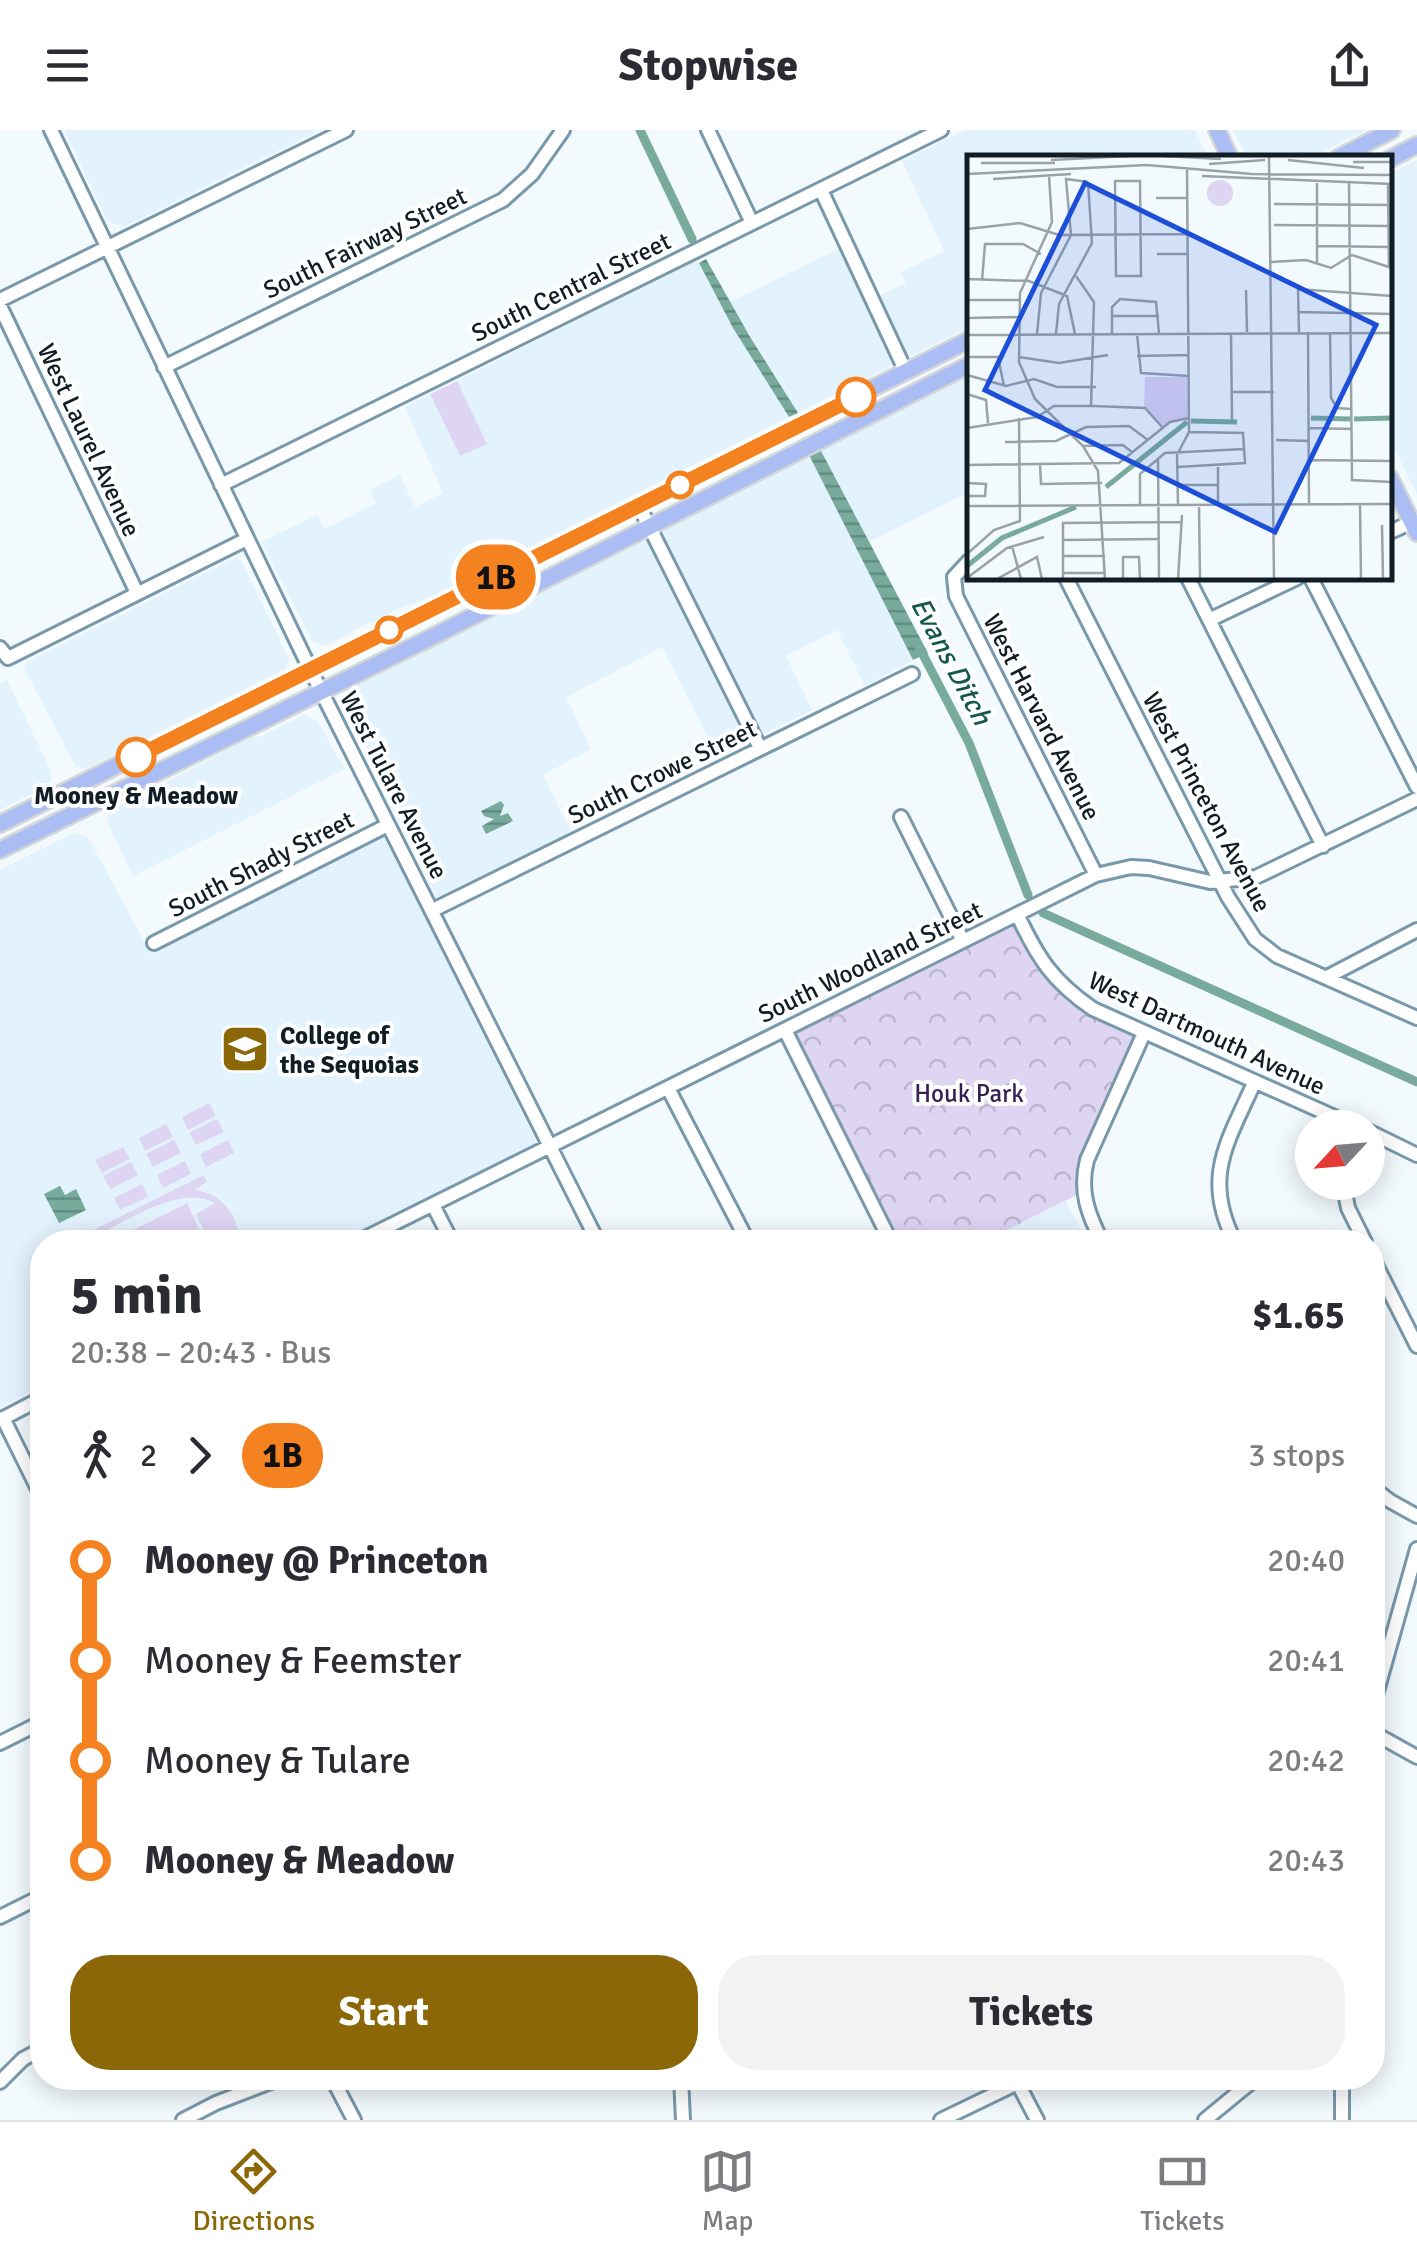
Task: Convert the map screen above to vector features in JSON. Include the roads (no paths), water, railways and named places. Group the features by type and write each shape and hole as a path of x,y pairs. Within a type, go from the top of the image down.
{"main road":[{"path":"1217,130 1229,155"},
{"path":"1344,155 1392,130"},
{"path":"1392,159 1417,145"},
{"path":"0,824 967,342"},
{"path":"921,389 926,374 967,352"},
{"path":"0,850 967,366"},
{"path":"768,466 836,420 902,388 908,380 906,372"},
{"path":"1392,482 1414,527"}],"street":[{"name":"West Tulare Avenue","path":"50,130 310,669 592,1230"},
{"path":"0,303 346,130"},
{"name":"South Fairway Street","path":"164,367 502,200 532,174 563,130"},
{"path":"708,130 752,223"},
{"name":"South Central Street","path":"220,484 932,132"},
{"path":"820,190 906,372"},
{"name":"West Laurel Avenue","path":"0,303 136,592"},
{"path":"639,506 760,748"},
{"path":"4,653 247,539"},
{"name":"West Harvard Avenue","path":"967,562 954,578 956,596 1096,875"},
{"name":"West Princeton Avenue","path":"1067,580 1238,917 1255,939 1277,956 1417,1018"},
{"path":"1189,580 1323,846"},
{"path":"1209,620 1293,580"},
{"path":"1312,580 1417,786"},
{"name":"South Crowe Street","path":"433,910 912,674"},
{"name":"South Woodland Street","path":"382,1230 1096,875 1132,867 1220,882 1268,873 1417,799"},
{"path":"901,817 963,941"},
{"name":"South Shady Street","path":"154,943 388,825"},
{"name":"West Dartmouth Avenue","path":"1017,914 1037,956 1057,981 1093,1009 1316,1110"},
{"path":"1327,977 1417,930"},
{"path":"785,1030 885,1230"},
{"path":"1097,1230 1084,1200 1082,1178 1144,1032"},
{"path":"1230,1230 1218,1202 1221,1157 1254,1083"},
{"path":"668,1088 742,1230"},
{"path":"1385,1140 1417,1155"},
{"path":"1346,1200 1359,1230"},
{"path":"433,1206 446,1230"},
{"path":"1385,1283 1417,1346"},
{"path":"30,1404 2,1419 30,1474"},
{"path":"1385,1498 1417,1516"},
{"path":"1385,1663 1417,1549"},
{"path":"0,1743 30,1728"},
{"path":"1385,1739 1417,1757"},
{"path":"0,1917 30,1902"},
{"path":"0,2082 30,2056"},
{"path":"183,2120 248,2090"},
{"path":"338,2090 354,2120"},
{"path":"682,2090 683,2120"},
{"path":"942,2120 999,2090"},
{"path":"1025,2090 1037,2120"},
{"path":"1206,2120 1242,2090"},
{"path":"1342,2090 1342,2120"}],"waterway":[{"name":"Evans Ditch","path":"640,130 692,239"},
{"name":"Evans Ditch","path":"919,647 969,743 1028,895"},
{"name":"Evans Ditch","path":"1043,913 1417,1082"}],"place":[{"name":"Mooney & Meadow","path":"136,757"},
{"name":"College of the Sequoias","path":"245,1049"}],"park label":[{"name":"Houk Park","path":"969,1093"}]}
